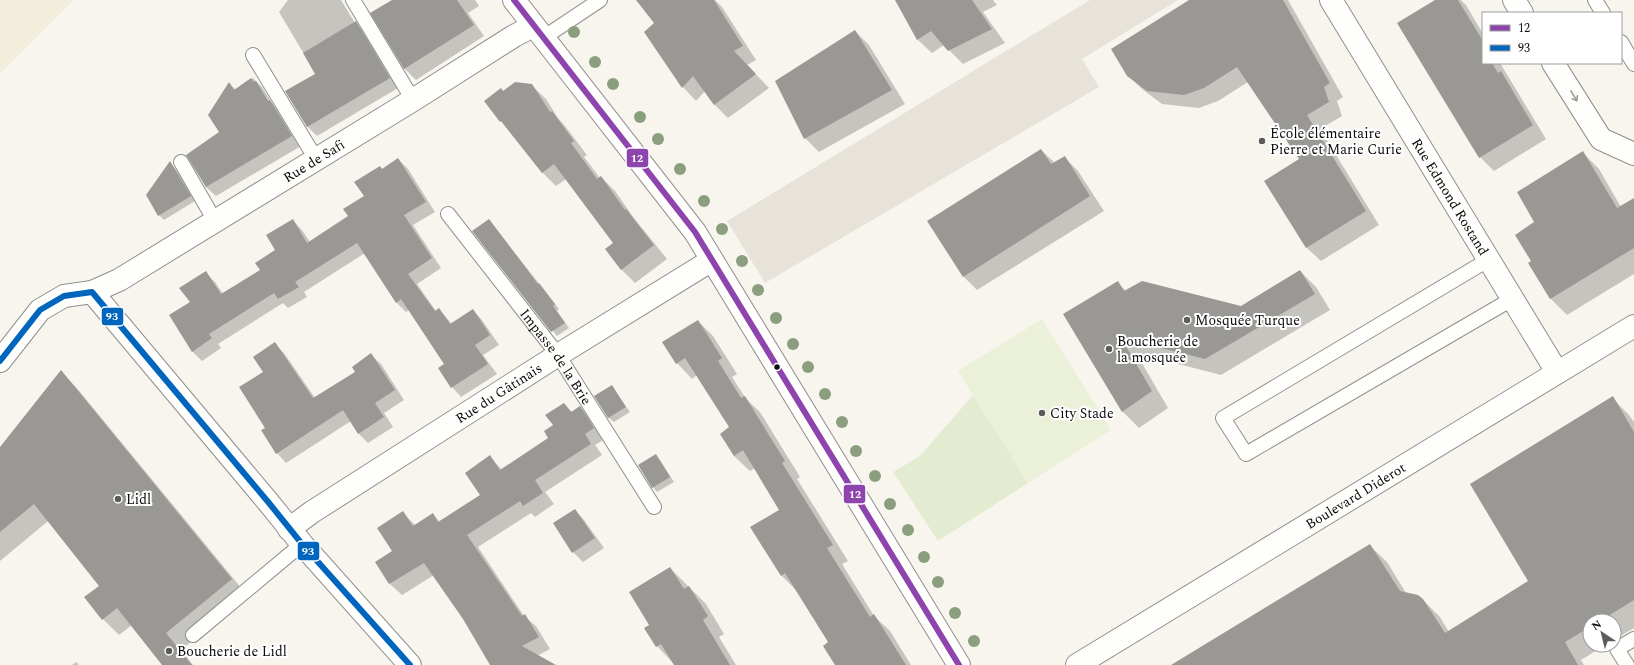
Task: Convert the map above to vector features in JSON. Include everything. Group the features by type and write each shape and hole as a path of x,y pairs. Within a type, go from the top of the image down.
{"street":[{"path":"514,0 695,232 959,665"},
{"name":"Rue Edmond Rostand","path":"1331,0 1557,372"},
{"path":"1514,0 1521,12"},
{"name":"Rue de Safi","path":"0,361 40,310 64,296 92,292 119,280 413,100 514,36 538,32"},
{"path":"1554,64 1601,140 1634,154"},
{"name":"Rue du Gâtinais","path":"295,537 312,512 558,355 712,260"},
{"path":"92,292 269,503 295,537 410,665"},
{"name":"Boulevard Diderot","path":"1077,665 1634,326"}],"lane":[{"path":"353,0 413,100"},
{"path":"538,32 600,0"},
{"path":"1595,0 1602,12"},
{"path":"1622,44 1634,64"},
{"path":"253,55 316,159"},
{"path":"181,162 215,221"},
{"name":"Impasse de la Brie","path":"448,214 558,355 654,507"},
{"path":"1488,260 1223,418 1246,454 1512,299"},
{"path":"192,635 295,537"},
{"path":"1628,665 1617,649 1634,639"}],"shaded area":[{"path":"0,0 74,0 0,74"},
{"path":"1090,0 1178,0 1082,59 1099,87 765,283 727,221"}],"green space":[{"name":"City Stade","path":"1042,319 1111,430 1028,483 958,371"},
{"path":"973,395 1028,483 938,541 893,472 920,456"}],"building":[{"path":"392,0 457,0 474,25 404,69 370,13"},
{"path":"636,0 714,0 743,46 734,51 756,74 714,105 693,76 682,88 644,32 654,23"},
{"path":"895,0 972,0 992,29 948,51 931,31 917,40"},
{"path":"1189,0 1283,0 1330,83 1324,87 1329,102 1307,115 1366,211 1306,248 1264,181 1299,159 1237,67 1204,88 1184,95 1147,91 1127,76 1111,49"},
{"path":"1435,0 1458,0 1482,39 1482,64 1493,64 1498,73 1501,71 1533,125 1479,158 1397,23"},
{"path":"356,21 390,78 307,127 285,91 315,74 303,53"},
{"path":"855,30 892,90 804,139 775,81"},
{"path":"251,78 254,82 256,81 268,101 270,100 292,136 206,187 186,155 219,132 208,115 229,82 234,90"},
{"path":"515,82 532,84 550,112 552,111 574,141 571,143 597,179 601,176 625,210 626,209 654,245 621,270 605,249 613,243 554,164 542,173 484,101 501,88 503,91"},
{"path":"1041,149 1051,164 1065,156 1090,196 963,277 927,221"},
{"path":"1583,151 1617,208 1634,198 1634,248 1550,299 1528,263 1531,261 1515,235 1534,222 1517,192"},
{"path":"398,158 426,202 404,215 432,258 408,274 435,311 439,308 450,324 473,309 490,335 475,345 488,364 451,388 438,368 444,364 401,299 396,303 357,243 295,282 299,287 278,299 274,293 209,334 212,338 192,352 169,315 190,302 179,288 206,271 221,294 260,270 255,263 275,250 266,235 293,219 307,243 348,216 343,209 364,196 354,182 380,166 382,169"},
{"path":"170,161 191,196 158,216 146,195"},
{"path":"489,219 555,304 553,306 565,323 551,332 472,231"},
{"path":"1300,270 1315,294 1205,359 1121,338 1152,391 1122,412 1063,314 1118,281 1124,291 1142,281 1241,306"},
{"path":"698,320 722,358 718,361 741,398 745,396 785,461 782,463 833,545 827,548 870,617 874,614 906,665 835,665 823,646 828,642 785,573 781,576 750,527 779,510 743,450 734,456 720,434 729,427 685,358 676,364 662,342"},
{"path":"275,342 313,398 355,372 352,367 371,353 395,390 375,403 384,417 358,434 343,410 276,454 261,430 265,428 239,387 263,372 253,357"},
{"path":"61,370 232,579 166,633 192,665 162,665 117,608 102,620 84,597 99,586 34,504 0,532 0,447"},
{"path":"612,385 626,407 608,418 594,396"},
{"path":"1613,396 1634,432 1634,600 1613,613 1582,613 1582,632 1565,642 1578,665 1171,665 1370,544 1400,591 1418,595 1423,599 1445,633 1528,581 1470,484"},
{"path":"564,403 571,412 580,406 594,428 585,434 591,444 535,480 543,493 523,506 520,501 467,535 522,616 525,614 539,637 522,646 556,665 490,665 463,619 424,563 389,584 375,562 392,551 377,528 403,511 413,526 433,513 438,522 480,495 465,473 490,455 500,470 548,438 544,431 553,425 545,415"},
{"path":"656,454 670,477 652,488 638,465"},
{"path":"575,509 595,538 572,553 553,523"},
{"path":"670,567 684,589 689,586 708,616 703,620 730,665 674,665 661,644 656,647 644,628 649,625 629,592"}],"transit line":[{"name":"12","path":"514,0 695,232 959,665"},
{"name":"93","path":"0,361 40,310 64,296 92,292 302,544 410,665"}],"place":[{"name":"École élémentaire Pierre et Marie Curie","path":"1262,141"},
{"name":"Mosquée Turque","path":"1187,320"},
{"name":"Boucherie de la mosquée","path":"1109,349"},
{"name":"City Stade","path":"1042,413"},
{"name":"Lidl","path":"118,499"},
{"name":"Boucherie de Lidl","path":"169,651"}]}
